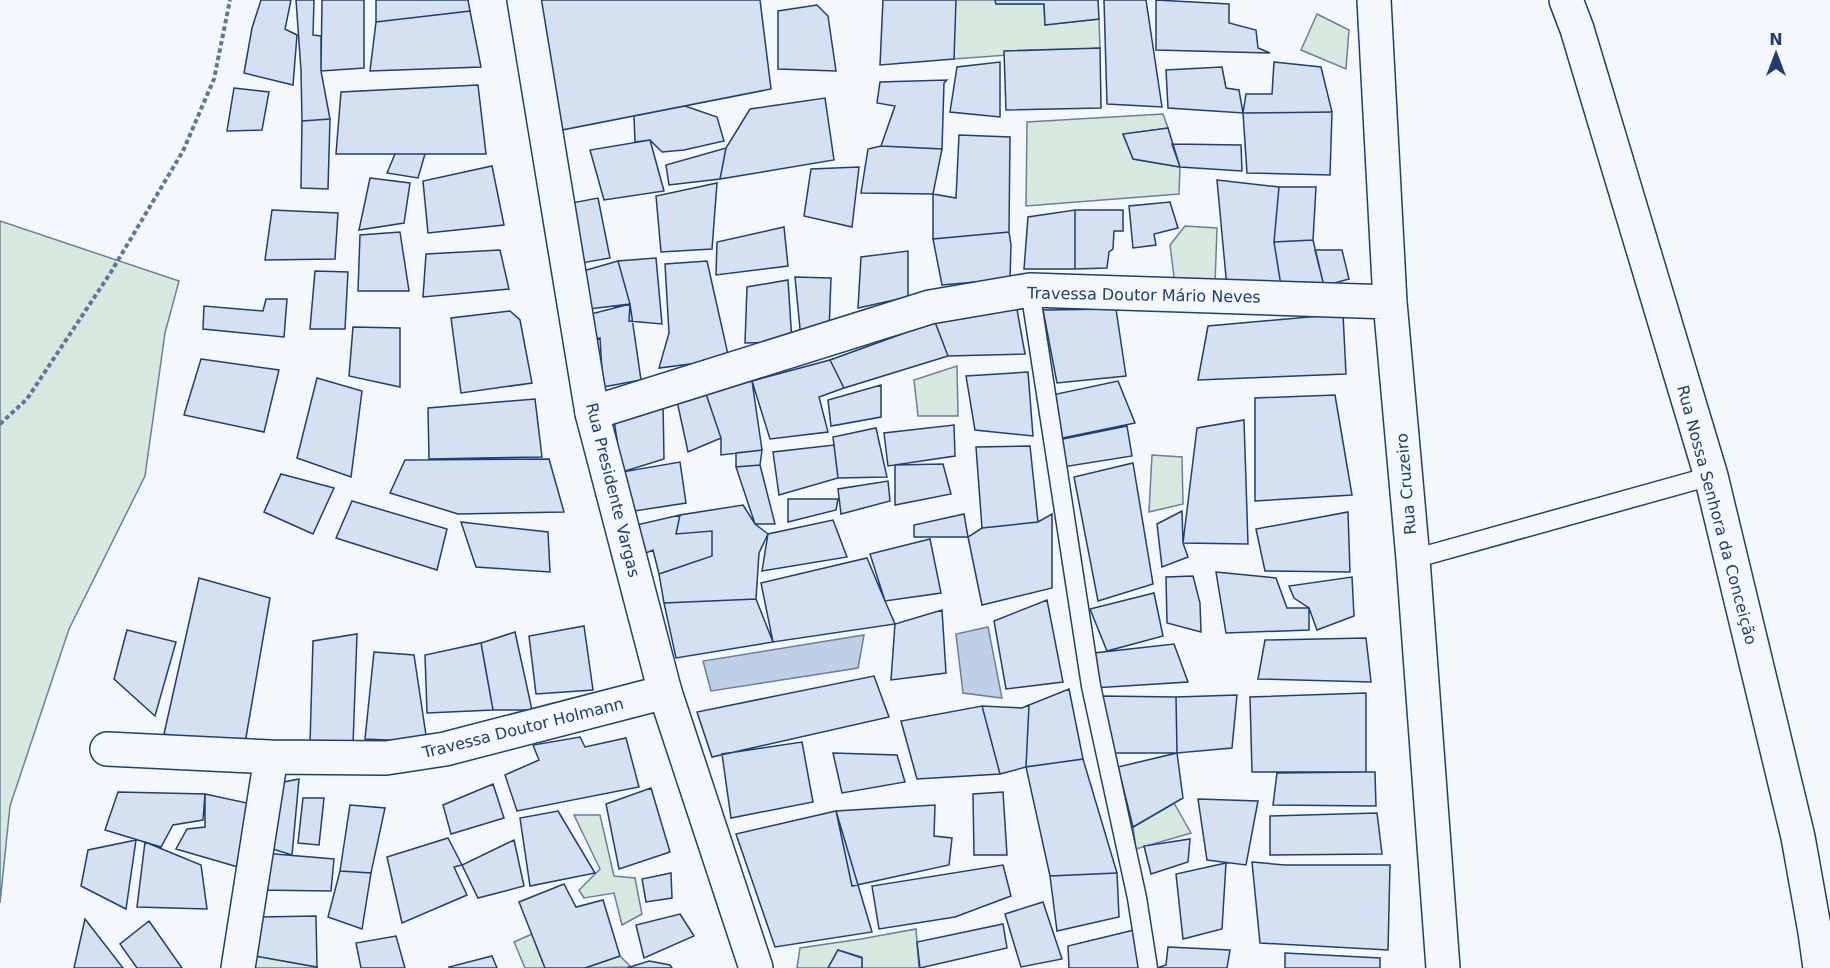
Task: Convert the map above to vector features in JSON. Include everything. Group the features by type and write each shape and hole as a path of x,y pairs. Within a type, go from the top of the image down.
{"street":[{"name":"Rua Presidente Vargas","path":"524,0 592,413 665,692 756,968"},
{"name":"Rua Cruzeiro","path":"1374,0 1390,302 1413,559 1443,968"},
{"name":"Rua Nossa Senhora da Conceição","path":"1566,0 1577,29 1711,476 1798,837 1820,968"},
{"name":"Travessa Doutor Mário Neves","path":"592,413 930,307 1030,290 1390,302"},
{"name":"Travessa Doutor Holmann","path":"107,749 271,757 386,758 417,755 445,750 665,692"},
{"path":"238,968 271,757"}],"lane":[{"path":"1030,290 1091,686 1137,898 1148,968"},
{"path":"1413,559 1711,476"}],"path":[{"path":"0,424 27,399 111,272 183,151 214,79 230,0"}],"shaded area":[{"path":"952,0 995,0 997,4 1044,4 1045,25 1099,19 1100,48 954,59"},
{"path":"1317,14 1349,30 1346,69 1301,50"},
{"path":"1163,114 1168,128 1123,134 1134,159 1180,167 1179,194 1026,206 1027,122"},
{"path":"0,221 179,281 165,333 145,476 69,629 10,806 0,903"},
{"path":"1185,226 1217,228 1215,284 1175,285 1170,245"},
{"path":"957,366 958,416 918,416 914,380"},
{"path":"1152,455 1182,457 1183,504 1149,512"},
{"path":"1174,803 1191,833 1136,849 1133,827"},
{"path":"574,815 600,815 614,876 635,878 642,914 622,925 614,893 584,898 579,890 600,869"},
{"path":"916,929 919,968 862,968 862,957 838,950 828,968 797,968 800,948"},
{"path":"532,934 545,968 525,968 514,942"},
{"path":"255,956 317,967 317,968 254,968"},
{"path":"620,956 631,967 585,968"}],"water":[{"path":"988,627 1002,698 963,693 956,634"},
{"path":"864,635 858,668 711,691 703,661"}],"building":[{"path":"261,0 291,0 285,29 297,35 293,85 244,73 252,28"},
{"path":"296,0 314,0 313,35 321,36 321,71 330,119 302,121"},
{"path":"322,0 364,0 364,68 321,71"},
{"path":"376,0 468,0 470,11 376,22"},
{"path":"538,0 760,0 771,89 562,130"},
{"path":"883,0 956,0 954,59 880,65"},
{"path":"995,0 1098,0 1099,19 1045,25 1044,4 996,4"},
{"path":"1104,0 1146,0 1162,107 1107,104"},
{"path":"1156,0 1229,4 1229,23 1256,30 1258,48 1270,53 1156,50"},
{"path":"817,5 828,16 836,71 778,69 778,11"},
{"path":"470,11 481,67 370,71 376,22"},
{"path":"1100,48 1101,108 1006,110 1004,51"},
{"path":"1000,62 1000,117 950,112 957,67"},
{"path":"1274,62 1321,67 1332,112 1243,113 1246,94 1272,94"},
{"path":"1222,67 1226,88 1239,90 1243,113 1168,108 1166,70"},
{"path":"947,80 944,83 942,149 881,146 895,106 877,103 880,82"},
{"path":"478,85 486,154 336,154 341,92"},
{"path":"234,88 269,92 262,130 227,131"},
{"path":"825,98 834,160 720,179 726,148 750,109"},
{"path":"685,106 717,117 724,141 684,150 662,152 650,140 635,142 634,116"},
{"path":"1332,112 1330,175 1247,173 1243,113"},
{"path":"330,119 328,189 301,188 302,121"},
{"path":"1168,128 1180,167 1133,159 1123,134"},
{"path":"959,135 1010,137 1009,232 933,239 933,194 956,198"},
{"path":"650,140 664,191 604,200 590,150"},
{"path":"1172,144 1241,145 1242,171 1180,167"},
{"path":"881,146 942,149 933,194 861,193 868,149"},
{"path":"726,148 720,179 669,185 666,165"},
{"path":"395,154 425,154 418,178 387,173"},
{"path":"492,166 504,225 428,233 423,181"},
{"path":"859,167 852,227 804,216 811,169"},
{"path":"370,178 410,183 404,223 359,230"},
{"path":"1217,180 1279,187 1274,242 1282,292 1227,288"},
{"path":"717,183 712,249 661,252 656,196"},
{"path":"1279,187 1316,187 1313,240 1274,242"},
{"path":"598,198 610,258 570,265 561,205"},
{"path":"1170,202 1178,228 1154,234 1156,245 1133,248 1129,206"},
{"path":"272,210 338,213 335,259 265,260"},
{"path":"1075,210 1123,210 1123,231 1114,231 1113,249 1109,252 1107,268 1075,269"},
{"path":"1075,210 1075,269 1024,269 1028,217"},
{"path":"784,227 788,266 716,275 717,242"},
{"path":"400,232 409,291 358,291 360,235"},
{"path":"1009,232 1010,279 942,285 933,239"},
{"path":"1313,240 1324,286 1282,292 1274,242"},
{"path":"500,250 509,289 423,297 426,254"},
{"path":"1315,250 1342,250 1349,279 1324,286"},
{"path":"908,251 908,297 858,308 861,257"},
{"path":"656,258 662,324 629,321 630,304 618,261"},
{"path":"618,261 630,304 581,310 576,273"},
{"path":"707,261 729,359 659,368 669,333 665,264"},
{"path":"315,271 348,272 345,329 310,329"},
{"path":"795,277 831,278 829,332 801,339"},
{"path":"788,280 792,342 745,343 747,287"},
{"path":"266,299 287,299 284,337 203,329 204,306 263,311"},
{"path":"630,304 641,380 603,387 600,338 590,341 587,315"},
{"path":"1016,304 1025,354 948,356 935,322"},
{"path":"1116,309 1126,376 1057,383 1043,310"},
{"path":"510,311 520,320 532,383 461,393 451,318"},
{"path":"1343,314 1346,374 1198,380 1208,326"},
{"path":"935,322 948,356 844,388 830,360"},
{"path":"353,327 400,328 400,387 349,376"},
{"path":"201,359 279,370 264,432 184,415"},
{"path":"830,360 844,388 819,397 828,432 770,439 752,381"},
{"path":"1028,372 1033,436 975,430 966,376"},
{"path":"317,378 362,391 351,477 297,458"},
{"path":"752,381 762,450 721,455 721,438 705,391"},
{"path":"1118,381 1135,423 1058,439 1052,395"},
{"path":"881,385 881,417 831,426 828,400"},
{"path":"705,391 721,438 688,452 677,401"},
{"path":"1335,395 1352,495 1255,501 1255,398"},
{"path":"535,399 542,457 429,459 428,408"},
{"path":"663,403 664,459 622,472 614,420"},
{"path":"1244,420 1248,544 1183,543 1197,428"},
{"path":"954,425 955,456 888,466 884,433"},
{"path":"1127,426 1132,456 1063,467 1053,441"},
{"path":"876,428 887,477 838,478 833,437"},
{"path":"834,445 838,478 779,495 773,452"},
{"path":"1030,446 1038,522 982,528 976,447"},
{"path":"762,450 760,465 736,467 736,453"},
{"path":"549,459 564,512 458,514 390,493 405,460"},
{"path":"680,462 686,503 628,512 622,472"},
{"path":"1133,463 1153,584 1098,601 1074,477"},
{"path":"943,464 951,494 895,505 895,465"},
{"path":"760,465 775,524 755,524 736,467"},
{"path":"281,474 334,488 313,534 264,512"},
{"path":"888,481 890,501 841,514 838,489"},
{"path":"788,499 838,499 836,510 788,522"},
{"path":"352,501 447,529 437,570 336,538"},
{"path":"743,505 755,524 768,534 759,553 756,599 664,603 659,574 712,556 712,531 676,534 680,515"},
{"path":"1182,511 1183,543 1188,557 1162,567 1157,524"},
{"path":"1348,512 1350,572 1265,571 1256,529"},
{"path":"964,514 968,537 914,537 914,525"},
{"path":"1052,514 1052,588 982,605 968,537 982,528 1038,522"},
{"path":"680,515 676,534 712,531 712,556 659,574 653,550 639,556 632,526"},
{"path":"833,520 847,557 762,571 768,534"},
{"path":"461,522 548,532 550,572 476,567"},
{"path":"930,539 941,593 885,601 870,554"},
{"path":"867,558 895,624 773,642 761,583"},
{"path":"1216,572 1276,578 1287,608 1309,608 1309,630 1226,633"},
{"path":"1193,576 1200,603 1201,632 1167,623 1166,577"},
{"path":"1352,577 1354,616 1317,630 1309,608 1294,598 1289,586"},
{"path":"199,578 270,598 244,749 164,734"},
{"path":"1154,593 1163,636 1107,651 1090,609"},
{"path":"756,599 773,642 676,658 664,603"},
{"path":"1047,600 1063,682 1006,689 994,621"},
{"path":"942,610 946,673 891,680 895,624"},
{"path":"584,626 593,690 536,694 529,636"},
{"path":"127,630 176,642 155,716 114,679"},
{"path":"515,632 532,710 493,710 481,643"},
{"path":"357,634 353,745 310,743 313,641"},
{"path":"1366,638 1371,682 1258,679 1265,640"},
{"path":"481,643 493,710 427,713 425,655"},
{"path":"1174,644 1188,682 1093,688 1094,653"},
{"path":"374,652 414,655 427,742 365,739"},
{"path":"874,676 889,717 712,757 697,712"},
{"path":"1069,689 1083,759 1026,767 1029,705"},
{"path":"1366,693 1366,772 1252,772 1250,697"},
{"path":"1237,695 1232,748 1177,753 1176,697"},
{"path":"1101,696 1176,697 1177,753 1115,753"},
{"path":"1029,705 1026,767 1000,774 982,706 1022,708"},
{"path":"982,706 1000,774 917,779 901,721"},
{"path":"580,737 585,747 626,738 639,787 517,811 505,775 539,760 533,745"},
{"path":"802,742 813,802 731,818 722,754"},
{"path":"833,753 897,755 905,782 842,793"},
{"path":"1177,753 1183,798 1133,827 1118,767"},
{"path":"1083,759 1117,873 1050,876 1026,767"},
{"path":"1375,772 1376,806 1273,805 1277,773"},
{"path":"299,779 292,855 263,846 274,784"},
{"path":"493,784 504,818 451,834 443,805"},
{"path":"651,788 670,852 619,869 606,804"},
{"path":"118,792 205,794 203,820 173,825 161,847 105,830"},
{"path":"1003,792 1007,855 974,855 973,794"},
{"path":"205,794 247,803 238,867 176,849 187,829 205,827"},
{"path":"303,798 324,798 319,845 298,843"},
{"path":"1198,799 1258,801 1246,865 1207,860"},
{"path":"350,805 385,808 371,873 340,871"},
{"path":"935,805 934,836 952,838 949,865 852,886 836,811"},
{"path":"558,811 595,873 530,886 520,818"},
{"path":"836,811 872,932 775,947 736,834"},
{"path":"1377,813 1382,854 1270,855 1270,816"},
{"path":"448,838 462,865 454,867 467,895 402,923 387,857"},
{"path":"1190,839 1188,862 1151,874 1144,846"},
{"path":"136,840 126,909 81,886 88,850"},
{"path":"514,840 524,886 478,898 462,865"},
{"path":"145,842 201,865 207,909 137,907"},
{"path":"263,853 334,859 331,891 256,890"},
{"path":"1252,862 1285,865 1390,865 1388,950 1260,943"},
{"path":"1226,863 1222,929 1183,939 1176,874"},
{"path":"1003,865 1011,896 955,917 879,929 872,886"},
{"path":"340,871 371,873 362,929 328,917"},
{"path":"671,873 672,898 646,902 642,879"},
{"path":"1117,873 1119,917 1057,931 1050,876"},
{"path":"564,884 576,907 603,900 620,956 585,968 545,968 519,902"},
{"path":"1043,902 1062,959 1021,967 1005,914"},
{"path":"680,914 694,936 644,958 636,925"},
{"path":"316,916 317,967 255,956 259,917"},
{"path":"85,919 123,968 74,968"},
{"path":"149,921 182,968 137,968 120,944"},
{"path":"1003,924 1007,948 920,968 917,942"},
{"path":"1134,930 1140,968 1069,968 1068,946"},
{"path":"396,936 405,968 361,968 356,943"},
{"path":"1168,947 1230,950 1227,968 1157,968 1166,965"},
{"path":"838,950 862,958 862,968 828,968"},
{"path":"1285,953 1380,958 1380,968 1285,968"},
{"path":"492,956 497,968 449,968 449,967"},
{"path":"649,961 670,965 672,968 627,968"}]}
